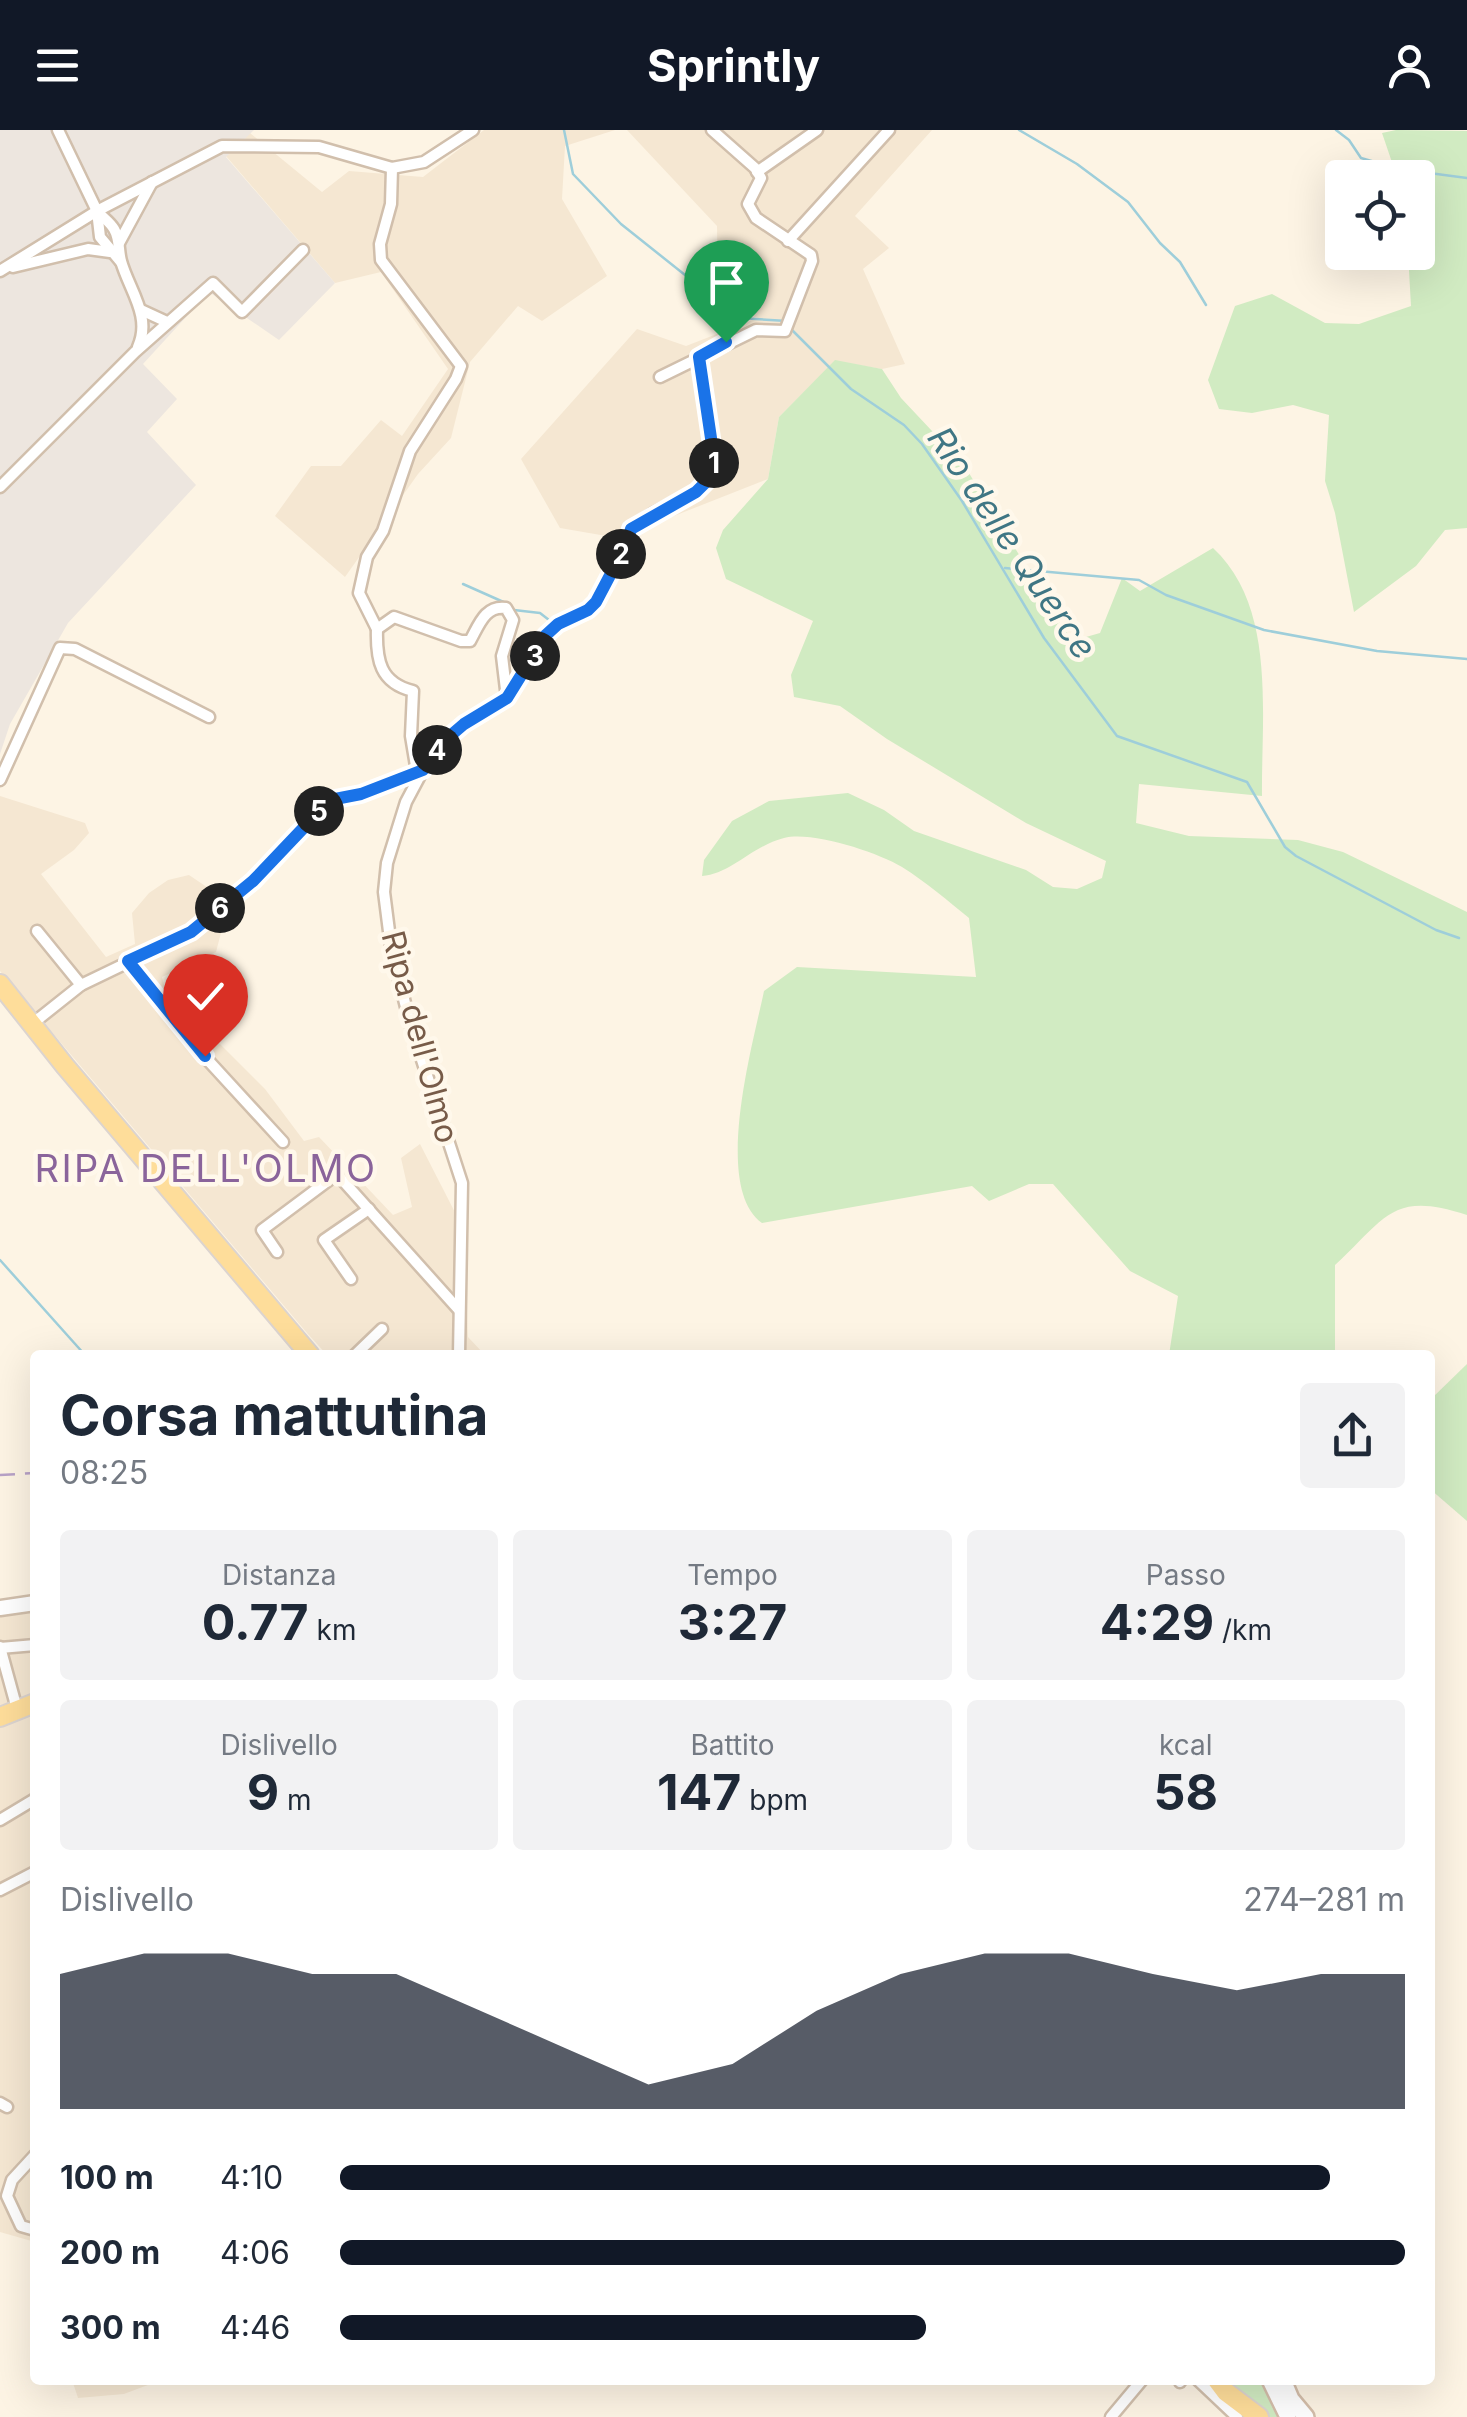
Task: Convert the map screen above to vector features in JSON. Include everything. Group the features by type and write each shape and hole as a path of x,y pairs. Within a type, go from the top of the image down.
{"main road":[{"path":"0,984 306,1350"},
{"path":"1212,2385 1245,2417"},
{"path":"1221,2385 1258,2417"},
{"path":"1272,2385 1288,2417"},
{"path":"1285,2385 1306,2417"}],"street":[{"path":"58,130 96,211 100,237 121,262"},
{"path":"1,270 96,211 222,146 319,147 392,168 424,162 472,130"},
{"path":"660,377 756,330 784,331 812,261 811,256 756,218 748,204 761,178 712,130"},
{"path":"757,172 817,130"},
{"path":"788,240 889,130"},
{"path":"392,168 391,204 380,244 382,260 461,366 410,451 382,531 367,556 359,593 377,629 380,669 391,682 413,691 411,736 420,771"},
{"path":"119,243 153,182"},
{"path":"96,211 113,227 121,262 141,310 142,331 134,352"},
{"path":"1,270 88,249 110,252"},
{"path":"0,488 134,352 213,282 242,312 302,250"},
{"path":"141,310 167,322"},
{"path":"32,1024 80,985 191,932 253,881 330,800 361,794 420,771 443,742 464,724 507,698 546,635 596,602 631,529 696,492 716,472 699,357"},
{"path":"377,629 394,617 470,641 488,611 496,606 506,608 512,620 502,656 507,698"},
{"path":"0,780 60,648 75,648 209,716"},
{"name":"Ripa dell'Olmo","path":"420,771 387,863 384,892 391,947 410,1023 462,1183 459,1350"},
{"path":"37,931 80,985"},
{"path":"128,961 205,1056 283,1142"},
{"path":"277,1252 262,1230 338,1174 459,1310"},
{"path":"351,1279 324,1240 368,1209"},
{"path":"360,1350 382,1329"},
{"path":"0,1608 30,1605"},
{"path":"17,1710 0,1648 30,1646"},
{"path":"0,1820 30,1803"},
{"path":"0,1890 30,1875"},
{"path":"30,2160 12,2180 7,2196 21,2226 30,2229"},
{"path":"1111,2417 1138,2385"},
{"path":"1203,2385 1236,2417"}],"shaded area":[{"path":"0,130 254,130 226,157 335,283 279,340 209,292 143,364 177,399 147,432 196,485 68,623 10,724 0,754"},
{"path":"484,130 615,130 565,146 562,199 607,276 542,321 518,306 470,362 451,438 418,474 345,577 275,516 311,466 341,466 381,420 402,436 448,369 381,272 335,283 226,156 250,133 322,192 349,171 423,177"},
{"path":"627,130 932,130 855,216 889,248 863,269 905,364 882,369 835,361 779,417 768,479 618,538 560,528 521,459 637,329 686,346 758,318 718,304 717,226"},
{"path":"0,796 85,823 89,833 74,850 41,874 106,957 135,944 132,913 149,893 168,880 189,875 229,902 216,952 162,977 165,989 265,1089 304,1141 319,1137 393,1215 412,1207 401,1158 420,1144 464,1230 468,1337 480,1350 322,1350 0,971"},
{"path":"30,1597 30,2241 0,2232 0,1601"},
{"path":"74,2385 148,2385 124,2394 78,2398"}],"green space":[{"path":"1467,131 1467,528 1445,530 1416,566 1354,612 1325,481 1329,415 1293,405 1252,413 1219,409 1208,380 1235,306 1272,294 1325,323 1359,324 1411,306 1409,270 1435,270 1435,160 1391,160 1382,133"},
{"path":"835,360 882,369 901,398 964,465 1072,641 1100,633 1122,578 1140,591 1213,548 1233,572 1248,600 1256,631 1263,698 1262,796 1139,784 1136,823 1189,836 1298,840 1343,852 1467,912 1467,1215 1442,1208 1406,1207 1379,1222 1335,1265 1335,1350 1170,1350 1178,1296 1130,1271 1053,1184 1029,1184 989,1201 972,1186 762,1223 747,1205 740,1179 740,1113 764,991 797,967 976,977 969,918 911,873 877,855 811,837 784,838 723,870 702,876 704,860 732,821 769,801 848,793 884,810 914,831 1026,870 1053,887 1077,889 1102,878 1106,861 1026,823 840,706 794,697 791,675 813,621 726,579 716,548 723,530 768,479 779,417"},
{"path":"1467,1364 1467,1521 1435,1493 1435,1395"},
{"path":"1229,2385 1267,2385 1284,2417 1267,2417"}],"waterway":[{"name":"Rio delle Querce","path":"564,130 573,174 621,224 739,318 787,321"},
{"path":"1019,130 1077,164 1128,202 1180,262 1206,305"},
{"path":"1336,130 1349,140 1361,158 1399,169 1467,178"},
{"name":"Rio delle Querce","path":"790,328 851,389 904,425 922,444 962,501 1044,638 1117,736 1247,782 1285,847 1296,856 1436,930 1459,938"},
{"path":"1005,568 1139,580 1166,595 1264,630 1377,651 1467,659"},
{"path":"463,584 508,604"},
{"path":"514,610 540,613 549,620"},
{"path":"0,1260 81,1350"}],"railway":[{"path":"0,1475 30,1473"}],"district":[{"name":"RIPA DELL'OLMO","path":"206,1169"}],"route":[{"path":"205,1056 128,961 191,932 253,881 330,800 361,794 423,770 443,742 464,724 507,698 546,635 596,602 631,529 696,492 716,472 699,357 726,342"}]}
